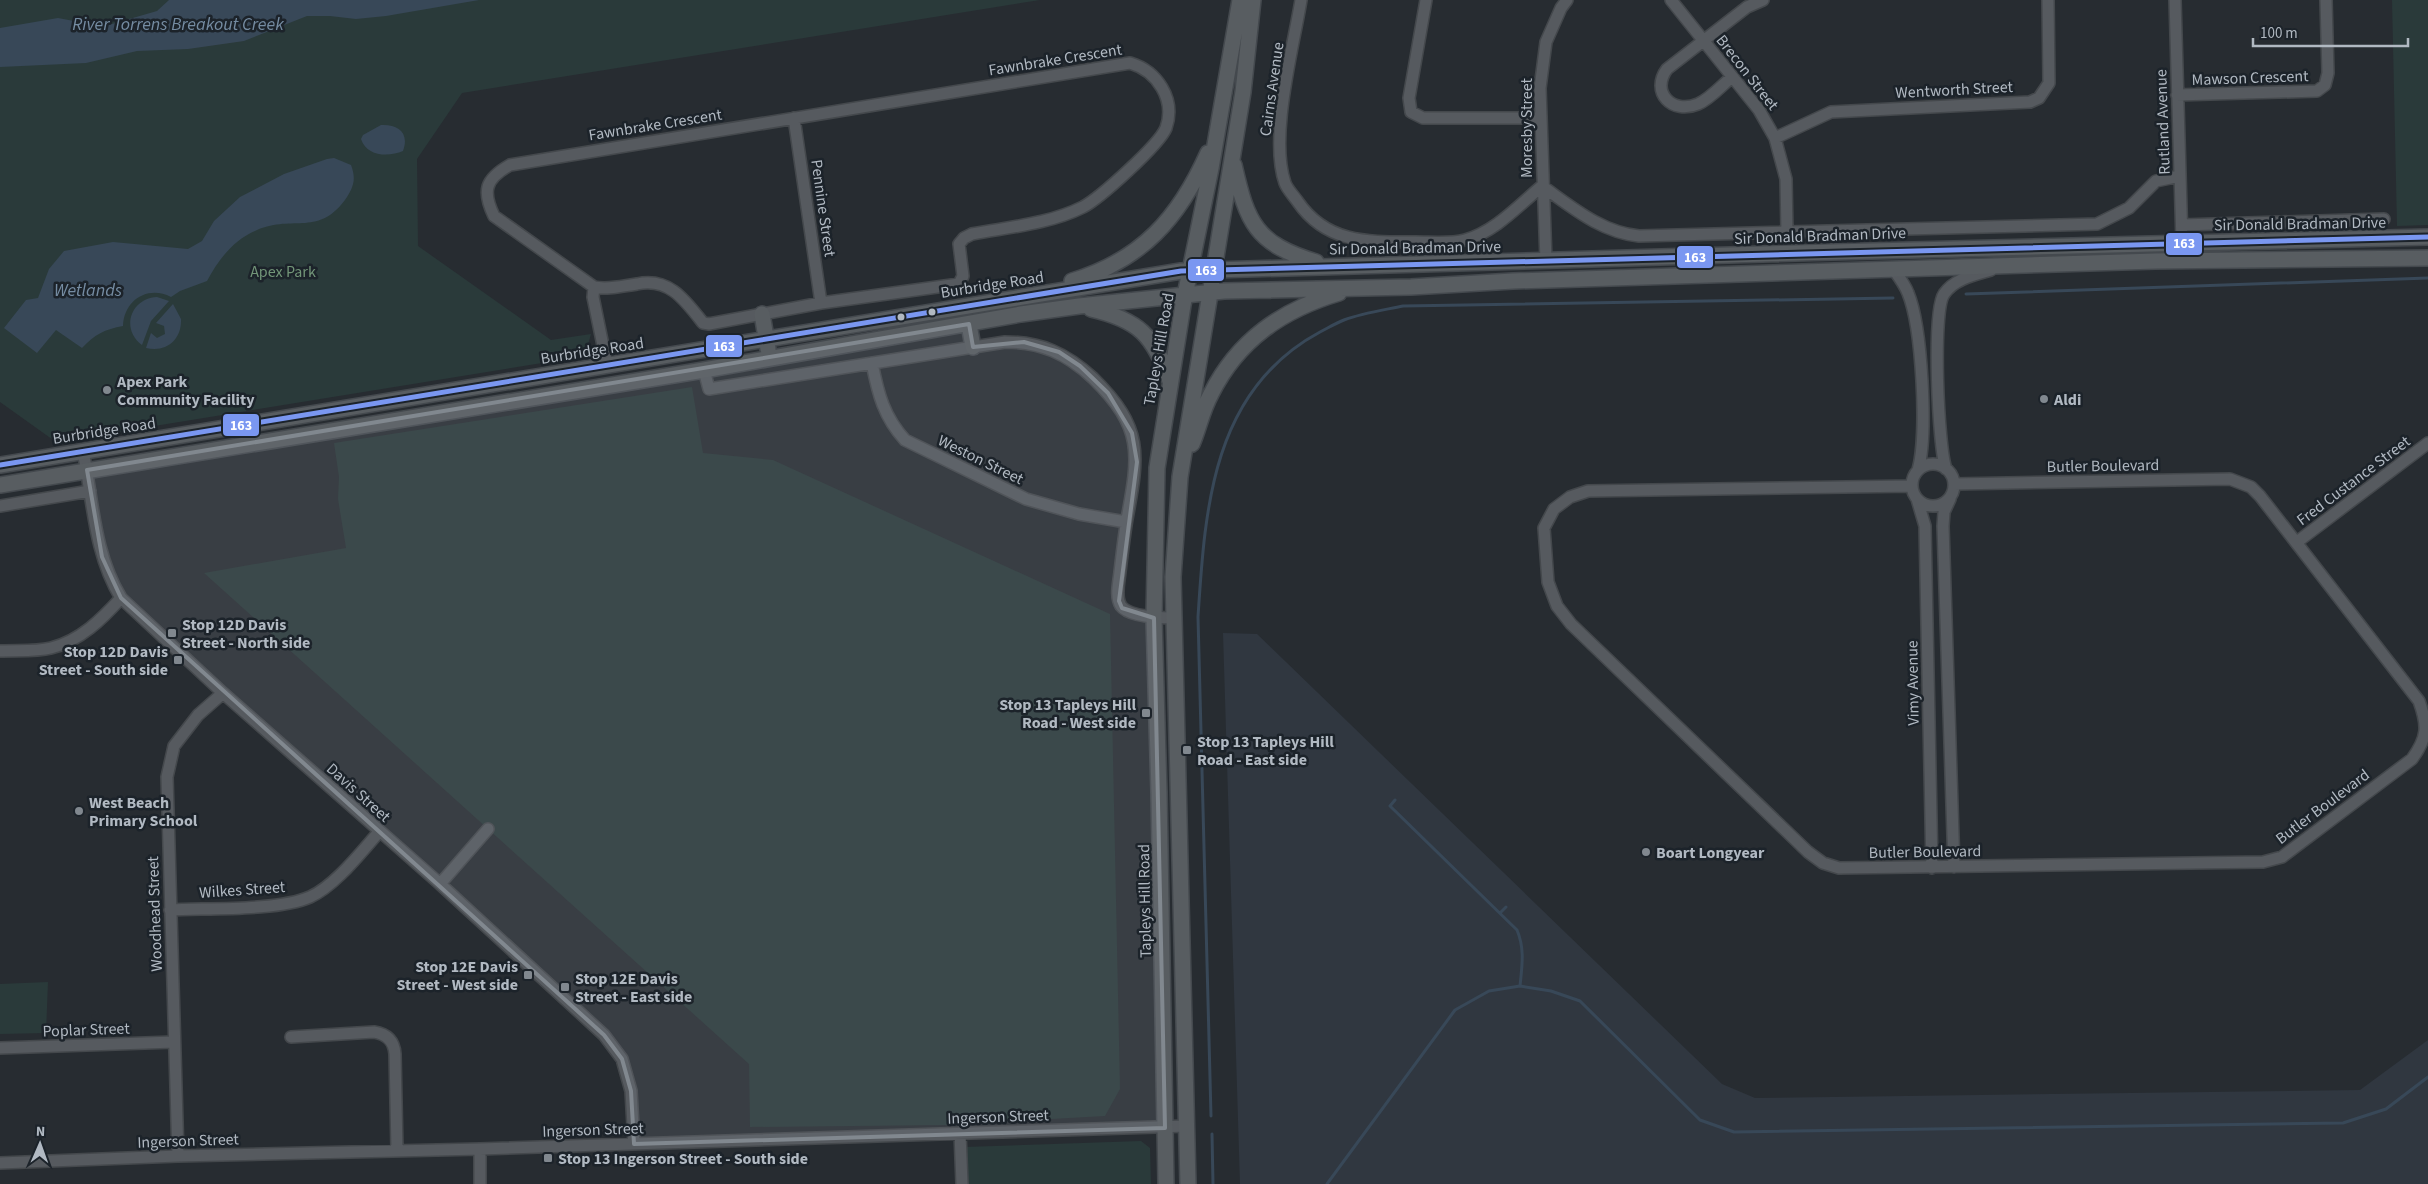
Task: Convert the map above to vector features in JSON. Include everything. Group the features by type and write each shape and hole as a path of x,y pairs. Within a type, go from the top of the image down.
{"main road":[{"name":"Tapleys Hill Road","path":"1166,1184 1160,802 1154,618 1157,468 1170,382 1218,130 1240,0"},
{"path":"1188,1184 1173,577 1180,477 1249,48 1253,0"},
{"path":"1048,293 1060,285 1110,267 1149,240 1171,217 1190,191 1218,130"},
{"path":"1232,157 1242,200 1254,225 1262,235 1285,251 1329,266"},
{"name":"Sir Donald Bradman Drive","path":"1190,270 2428,237"},
{"path":"2156,260 2182,243 2199,261"},
{"path":"0,484 704,370 1079,306 1186,294 1513,281 2156,260 2428,258"},
{"path":"1513,281 1546,261 1566,280"},
{"name":"Burbridge Road","path":"0,465 1190,270"},
{"path":"1180,477 1210,394 1229,365 1254,337 1292,310 1324,298 1360,288"},
{"path":"1079,306 1121,318 1141,329 1159,352 1170,382"},
{"path":"762,314 769,358"},
{"path":"969,324 973,347"}],"street":[{"name":"Cairns Avenue","path":"1301,0 1281,117 1279,152 1285,184 1307,215 1320,226 1328,231 1366,242 1443,242 1465,240 1490,229 1542,186"},
{"path":"1426,0 1409,98 1410,112 1423,118 1541,118"},
{"name":"Moresby Street","path":"1546,261 1540,88 1546,42 1561,8 1567,0"},
{"name":"Brecon Street","path":"1671,0 1759,110 1775,138 1786,179 1787,232"},
{"path":"1732,76 1699,104 1677,107 1666,100 1661,89 1663,74 1747,7 1763,0"},
{"name":"Wentworth Street","path":"1775,138 1831,112 2030,102 2039,98 2049,83 2048,0"},
{"name":"Rutland Avenue","path":"2174,0 2182,243"},
{"name":"Mawson Crescent","path":"2178,95 2317,91 2326,85 2328,73 2326,0"},
{"name":"Fawnbrake Crescent","path":"1130,62 1151,72 1159,81 1168,105 1168,120 1160,139 1109,188 1085,206 1056,218 972,234 964,238 959,244 963,276 959,284 821,303 709,324 703,323 682,296 666,285 644,282 607,289 594,287 494,216 488,203 486,189 495,173 510,165 794,118 1130,62"},
{"name":"Pennine Street","path":"794,118 821,303"},
{"name":"Sir Donald Bradman Drive","path":"1542,186 1602,228 1621,234 1639,236 2097,224 2130,208 2156,181 2180,176"},
{"name":"Sir Donald Bradman Drive","path":"2182,225 2384,219"},
{"path":"1954,868 1943,526 1944,512 1954,484 1946,468 1940,445 1938,347 1940,302 1943,294 1962,279 2007,266"},
{"path":"1894,270 1908,292 1918,334 1923,444 1918,470 1913,479 1912,486 1917,499 1925,505 1932,506 1944,503 1950,499"},
{"path":"594,287 593,297 607,365"},
{"path":"704,370 709,389 1005,342 1024,342 1044,346 1059,352 1080,366 1108,393 1120,408 1132,433 1137,462 1126,522 1118,586 1119,601 1122,608 1154,618 1175,618"},
{"name":"Weston Street","path":"872,363 884,412 892,426 905,440 1026,499 1079,514 1126,522"},
{"name":"Fred Custance Street","path":"2297,542 2428,443"},
{"name":"Davis Street","path":"83,451 102,557 109,579 121,598 223,693 440,884 604,1035 622,1059 631,1091 634,1144"},
{"path":"1918,470 1934,464 1946,468"},
{"name":"Butler Boulevard","path":"1912,486 1588,491 1570,497 1554,509 1544,528 1548,582 1557,606 1572,624 1808,852 1824,863 1839,868 1954,868 2264,862 2282,857 2412,759 2421,746 2426,734 2426,717 2419,701 2297,542 2251,487 2230,479 1954,484"},
{"path":"0,506 90,491"},
{"name":"Vimy Avenue","path":"1917,499 1925,526 1932,868"},
{"path":"0,651 51,648 69,641 99,622 121,598"},
{"name":"Woodhead Street","path":"178,1156 167,778 174,746 198,715 223,693"},
{"path":"440,884 488,829"},
{"name":"Wilkes Street","path":"170,910 287,904 312,896 343,873 379,832"},
{"path":"291,1037 374,1032 384,1035 392,1041 395,1054 397,1150"},
{"name":"Poplar Street","path":"0,1048 174,1042"},
{"name":"Ingerson Street","path":"0,1163 1187,1126"},
{"path":"960,1133 962,1184"},
{"path":"480,1149 480,1184"}],"highlighted area":[{"path":"969,324 973,347 1024,342 1059,352 1080,366 1108,393 1132,433 1137,462 1119,601 1122,608 1154,618 1165,1128 634,1144 631,1091 622,1059 604,1035 121,598 102,557 87,470"}],"shaded area":[{"path":"1223,633 1257,634 1722,1084 1755,1098 2360,1090 2428,1040 2428,1184 1240,1184"}],"green space":[{"name":"Apex Park","path":"0,0 1040,0 462,93 417,159 418,246 551,340 591,334 587,348 542,363 56,442 0,402"},
{"path":"2392,0 2428,0 2428,225 2397,226"},
{"path":"692,387 703,453 773,460 1110,614 1120,1089 1105,1116 947,1125 750,1127 749,1064 204,573 346,548 338,499 339,477 334,443"},
{"path":"48,982 46,1033 0,1034 0,984"},
{"path":"1141,1141 1150,1148 1151,1184 966,1184 964,1147"}],"water":[{"name":"River Torrens Breakout Creek","path":"169,0 479,0 386,16 356,19 307,16 244,41 188,49 137,51 86,63 0,67 0,28 58,18 95,25 112,24 157,11"},
{"path":"381,125 392,126 401,130 405,139 403,151 385,155 373,152 364,145 361,139 363,135"},
{"name":"Wetlands","path":"334,158 351,165 354,178 347,197 337,210 316,221 270,226 248,234 228,251 216,265 207,281 180,291 171,297 154,293 139,297 128,309 124,317 123,326 100,333 82,348 56,330 37,353 4,328 26,300 38,298 49,269 64,251 113,242 188,249 202,241 214,221 240,197 284,174"},
{"path":"157,297 169,301 151,321 142,345 131,331 132,315 135,308 141,303"},
{"path":"173,304 181,319 181,326 176,339 160,349 146,348 151,333 157,338 165,334 164,326 156,323"}],"waterway":[{"path":"1966,294 2428,278"},
{"path":"1211,1116 1198,617 1205,535 1211,494 1221,455 1236,419 1256,386 1284,356 1320,332 1351,318 1403,306 1893,298"},
{"path":"1395,800 1390,806 1517,930 1522,951 1520,986"},
{"path":"1500,913 1506,907"},
{"path":"1327,1184 1455,1010 1489,991 1520,986 1551,991 1580,1001 1700,1120 1734,1132 2343,1123 2386,1109 2428,1077"},
{"path":"1212,1134 1213,1184"}],"transit line":[{"name":"163","path":"0,465 1181,271 2428,237"}],"place":[{"name":"Apex Park Community Facility","path":"107,390"},
{"name":"Aldi","path":"2044,399"},
{"name":"Stop 12D Davis Street - North side","path":"172,633"},
{"name":"Stop 12D Davis Street - South side","path":"178,660"},
{"name":"Stop 13 Tapleys Hill Road - West side","path":"1146,713"},
{"name":"Stop 13 Tapleys Hill Road - East side","path":"1187,750"},
{"name":"West Beach Primary School","path":"79,811"},
{"name":"Boart Longyear","path":"1646,852"},
{"name":"Stop 12E Davis Street - West side","path":"528,975"},
{"name":"Stop 12E Davis Street - East side","path":"565,987"},
{"name":"Stop 13 Ingerson Street - South side","path":"548,1158"}]}
